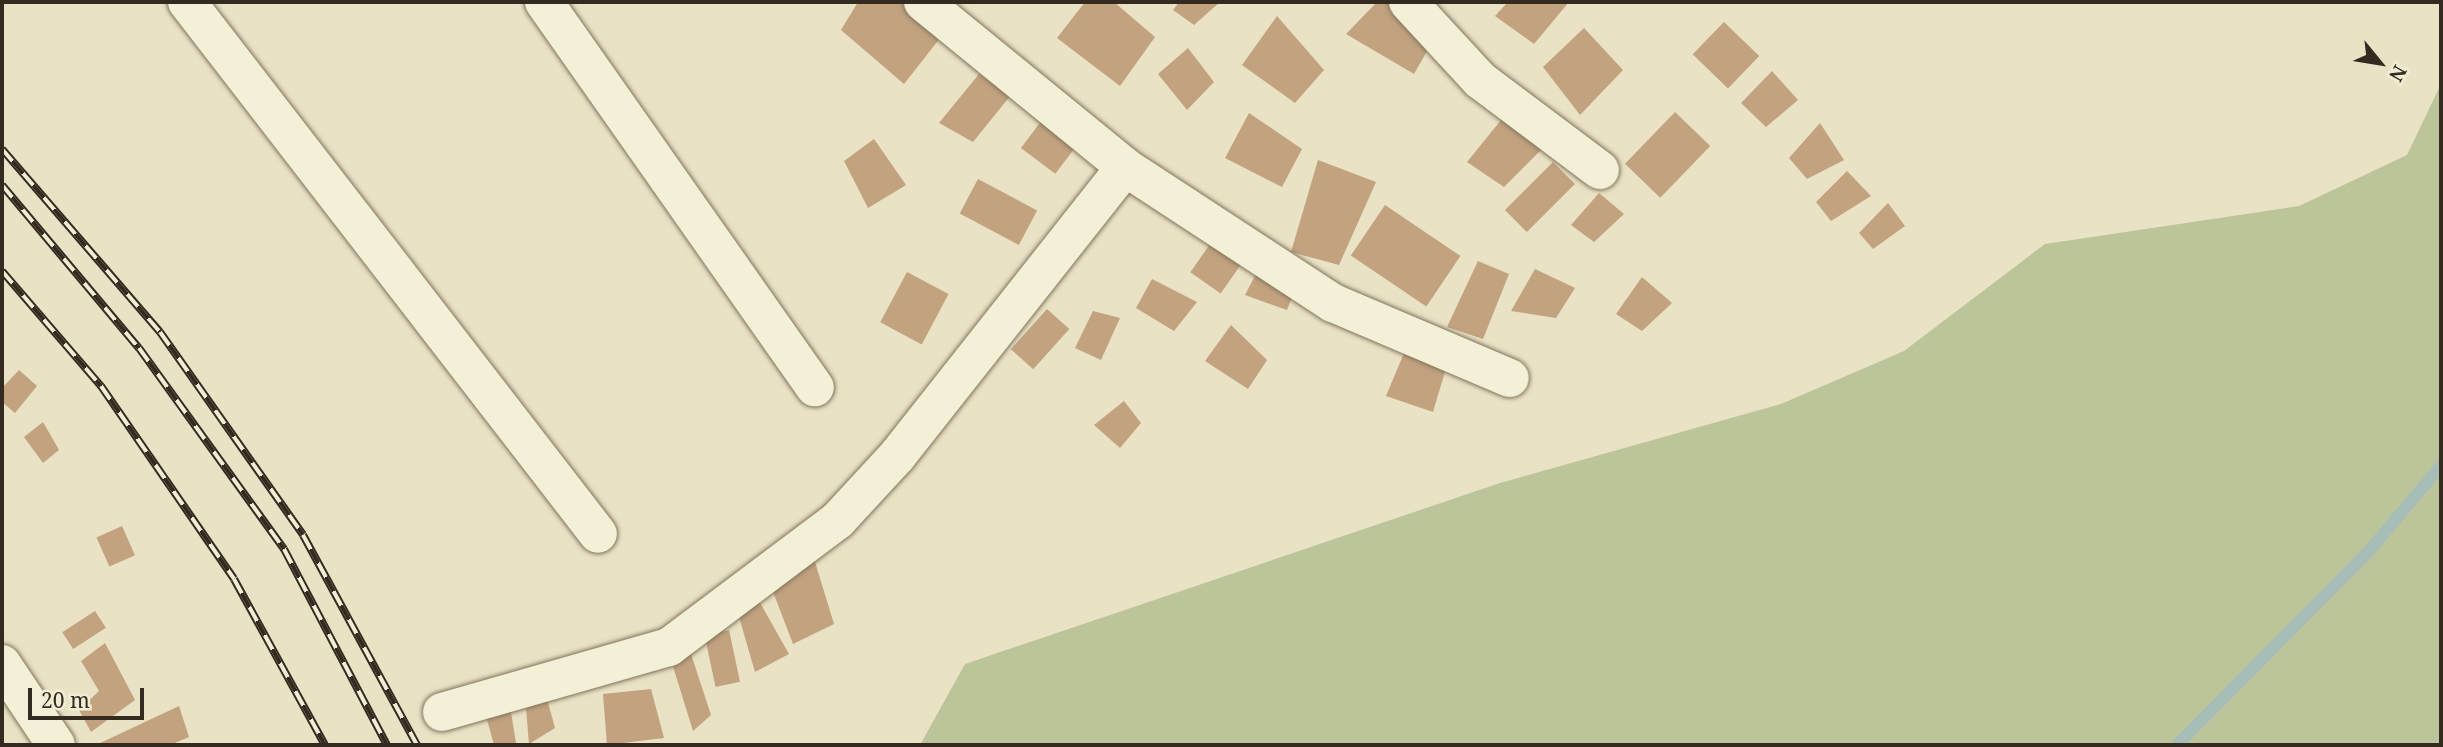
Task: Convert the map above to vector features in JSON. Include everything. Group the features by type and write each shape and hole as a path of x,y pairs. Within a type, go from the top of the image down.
{"street":[{"path":"187,2 598,534"},
{"path":"544,2 815,387"},
{"path":"923,2 1125,167 1333,303 1510,378"},
{"path":"1408,2 1480,80 1600,170"},
{"path":"442,712 669,647 838,520 897,456 1125,167"},
{"path":"9,686 56,745"}],"green space":[{"path":"2441,84 2441,745 920,745 965,664 1500,483 1781,404 1904,351 2045,244 2299,206 2407,155"}],"building":[{"path":"858,2 901,2 941,37 904,84 841,30"},
{"path":"1085,2 1114,2 1155,37 1120,86 1057,38"},
{"path":"1179,2 1220,2 1194,25 1173,10"},
{"path":"1377,2 1388,2 1430,46 1414,74 1346,34"},
{"path":"1508,2 1569,2 1534,44 1495,16"},
{"path":"1277,16 1324,70 1295,103 1242,65"},
{"path":"1724,22 1759,56 1728,88 1693,54"},
{"path":"1584,28 1623,70 1580,115 1543,67"},
{"path":"1188,48 1214,82 1187,110 1158,74"},
{"path":"1772,71 1798,100 1766,127 1741,103"},
{"path":"979,74 1011,95 973,142 939,123"},
{"path":"1675,112 1710,146 1660,198 1625,164"},
{"path":"1249,113 1302,149 1282,187 1225,158"},
{"path":"1506,114 1544,147 1504,187 1467,162"},
{"path":"1042,120 1076,146 1055,174 1021,148"},
{"path":"1820,123 1844,160 1807,179 1789,158"},
{"path":"874,139 906,185 868,208 844,161"},
{"path":"1318,160 1376,182 1339,265 1291,252"},
{"path":"1553,162 1575,184 1527,232 1505,210"},
{"path":"1847,171 1871,196 1831,221 1816,202"},
{"path":"978,179 1037,210 1019,245 960,213"},
{"path":"1599,193 1624,214 1594,242 1571,225"},
{"path":"1888,203 1905,226 1873,249 1859,233"},
{"path":"1385,205 1460,256 1426,306 1351,256"},
{"path":"1215,237 1245,258 1221,293 1190,272"},
{"path":"1478,261 1509,274 1483,339 1447,327"},
{"path":"1535,269 1575,288 1556,318 1511,311"},
{"path":"907,272 948,294 922,344 880,322"},
{"path":"1257,272 1294,292 1287,310 1245,295"},
{"path":"1642,277 1672,303 1642,331 1616,314"},
{"path":"1152,279 1197,302 1174,331 1136,308"},
{"path":"1047,309 1069,329 1033,369 1011,349"},
{"path":"1093,311 1120,318 1101,360 1075,348"},
{"path":"1231,325 1267,360 1248,389 1205,361"},
{"path":"1404,353 1447,365 1433,412 1386,396"},
{"path":"19,370 37,386 15,413 2,402 2,388"},
{"path":"1124,401 1141,423 1120,448 1094,425"},
{"path":"43,422 59,450 43,463 24,437"},
{"path":"122,526 135,555 109,567 96,537"},
{"path":"815,562 834,624 793,644 770,584"},
{"path":"759,601 789,654 755,672 739,617"},
{"path":"95,611 106,628 73,649 62,632"},
{"path":"729,630 740,682 716,687 705,635"},
{"path":"105,643 135,700 91,732 79,710 99,691 81,661"},
{"path":"691,654 711,715 693,731 671,660"},
{"path":"651,689 664,738 607,745 603,694"},
{"path":"547,699 555,728 529,744 526,708"},
{"path":"179,706 189,737 170,745 96,745"},
{"path":"510,706 516,743 494,745 486,716"}],"waterway":[{"path":"2177,745 2368,552 2441,466"}],"railway":[{"path":"2,149 160,332 303,535 417,745"},
{"path":"2,185 139,348 284,549 387,745"},
{"path":"2,271 101,386 234,579 325,745"}]}
